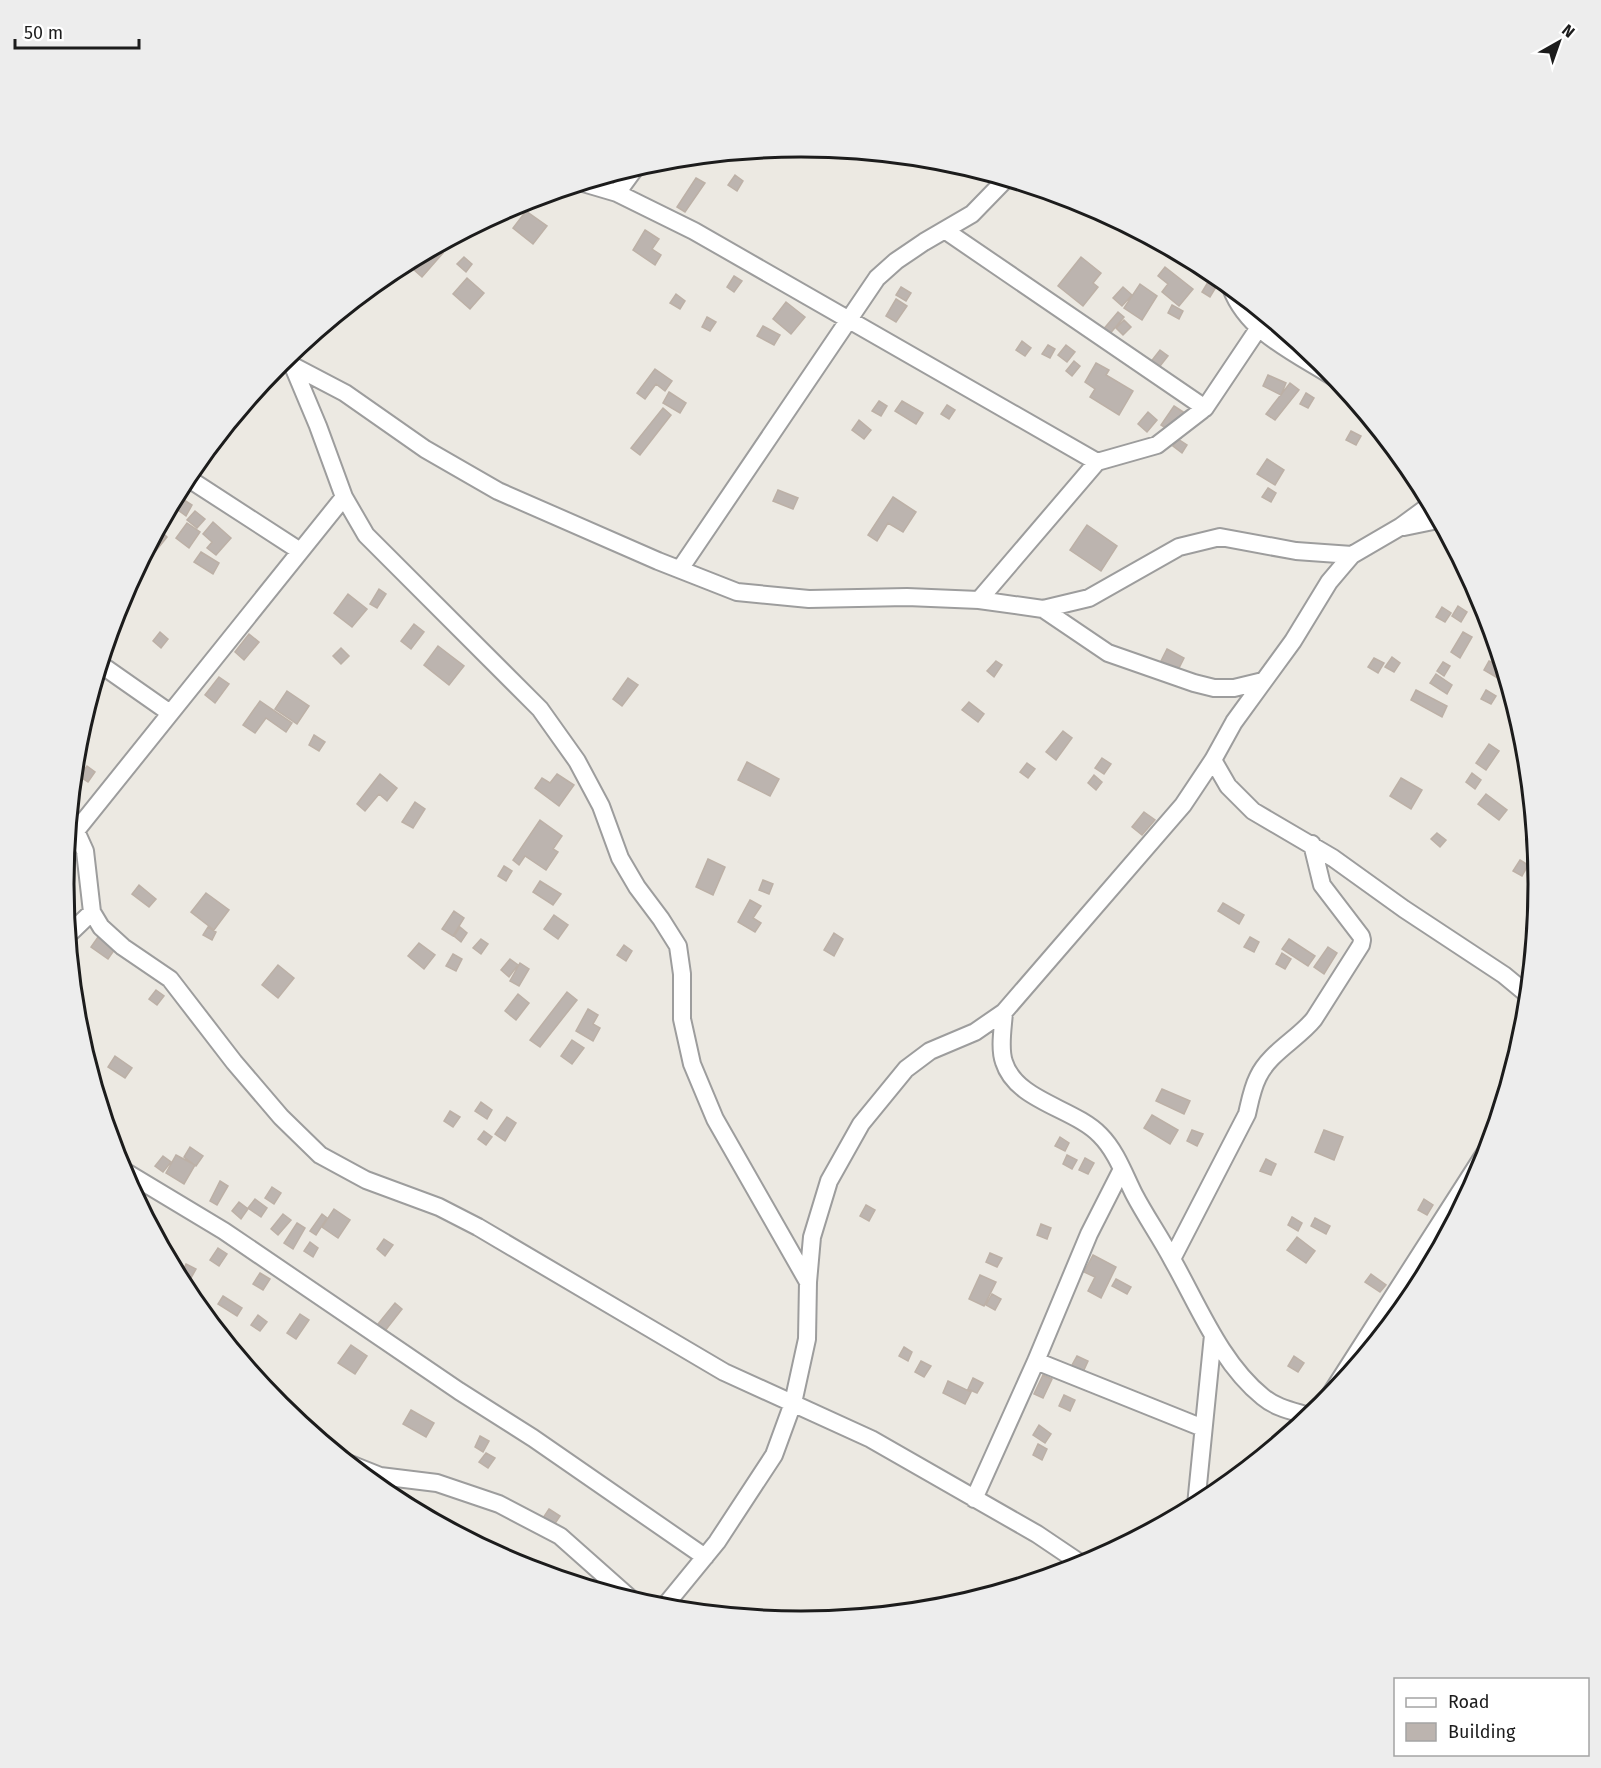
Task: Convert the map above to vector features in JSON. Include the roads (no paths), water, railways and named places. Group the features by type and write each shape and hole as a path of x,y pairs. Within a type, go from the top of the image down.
{"street":[{"path":"617,193 628,178"},
{"path":"680,569 877,278 915,248 972,214 1000,185"},
{"path":"596,187 617,193 694,231 1097,462"},
{"path":"946,231 1205,408"},
{"path":"1237,303 1257,329 1300,356"},
{"path":"979,600 1097,462 1157,445 1205,408 1257,329"},
{"path":"292,365 345,393 425,449 498,491 737,592 809,599 907,597 979,600 1043,609 1089,598 1179,547 1220,537 1296,551 1352,555"},
{"path":"289,367 318,426 344,496 366,535 540,709 577,761 600,806 620,858 636,887 661,918 678,946 682,974 682,1019 692,1064 715,1119 808,1282"},
{"path":"194,482 300,551"},
{"path":"76,827 344,496"},
{"path":"670,1599 717,1542 774,1455 793,1403 807,1339 812,1237 830,1181 861,1124 906,1069 930,1051 975,1032 1004,1012 1183,805 1213,760 1234,722 1293,640 1329,582 1352,555 1400,527 1423,510"},
{"path":"1400,527 1430,521"},
{"path":"1043,609 1108,652 1194,683 1224,688 1263,681"},
{"path":"106,668 170,713"},
{"path":"1213,760 1228,786 1253,811 1312,844 1520,988"},
{"path":"75,838 85,851 92,912 101,927 123,947 170,979 281,1117 320,1155 366,1180 439,1207 478,1227 724,1372 871,1439 1037,1534 1073,1558"},
{"path":"1172,1259 1247,1114 1258,1075 1268,1062 1307,1028 1361,945 1361,936 1322,885 1312,844"},
{"path":"75,928 92,912"},
{"path":"1004,1012 1002,1052 1003,1062 1010,1075 1047,1104 1087,1124 1112,1150 1213,1335 1244,1380 1264,1398 1280,1407 1299,1413"},
{"path":"974,1499 1085,1244 1122,1169"},
{"path":"136,1178 234,1238 459,1391 533,1438 705,1557"},
{"path":"1377,1327 1416,1270"},
{"path":"1197,1492 1213,1335"},
{"path":"1036,1360 1203,1428"},
{"path":"378,1475 437,1483 499,1504 560,1536 618,1587"}]}
